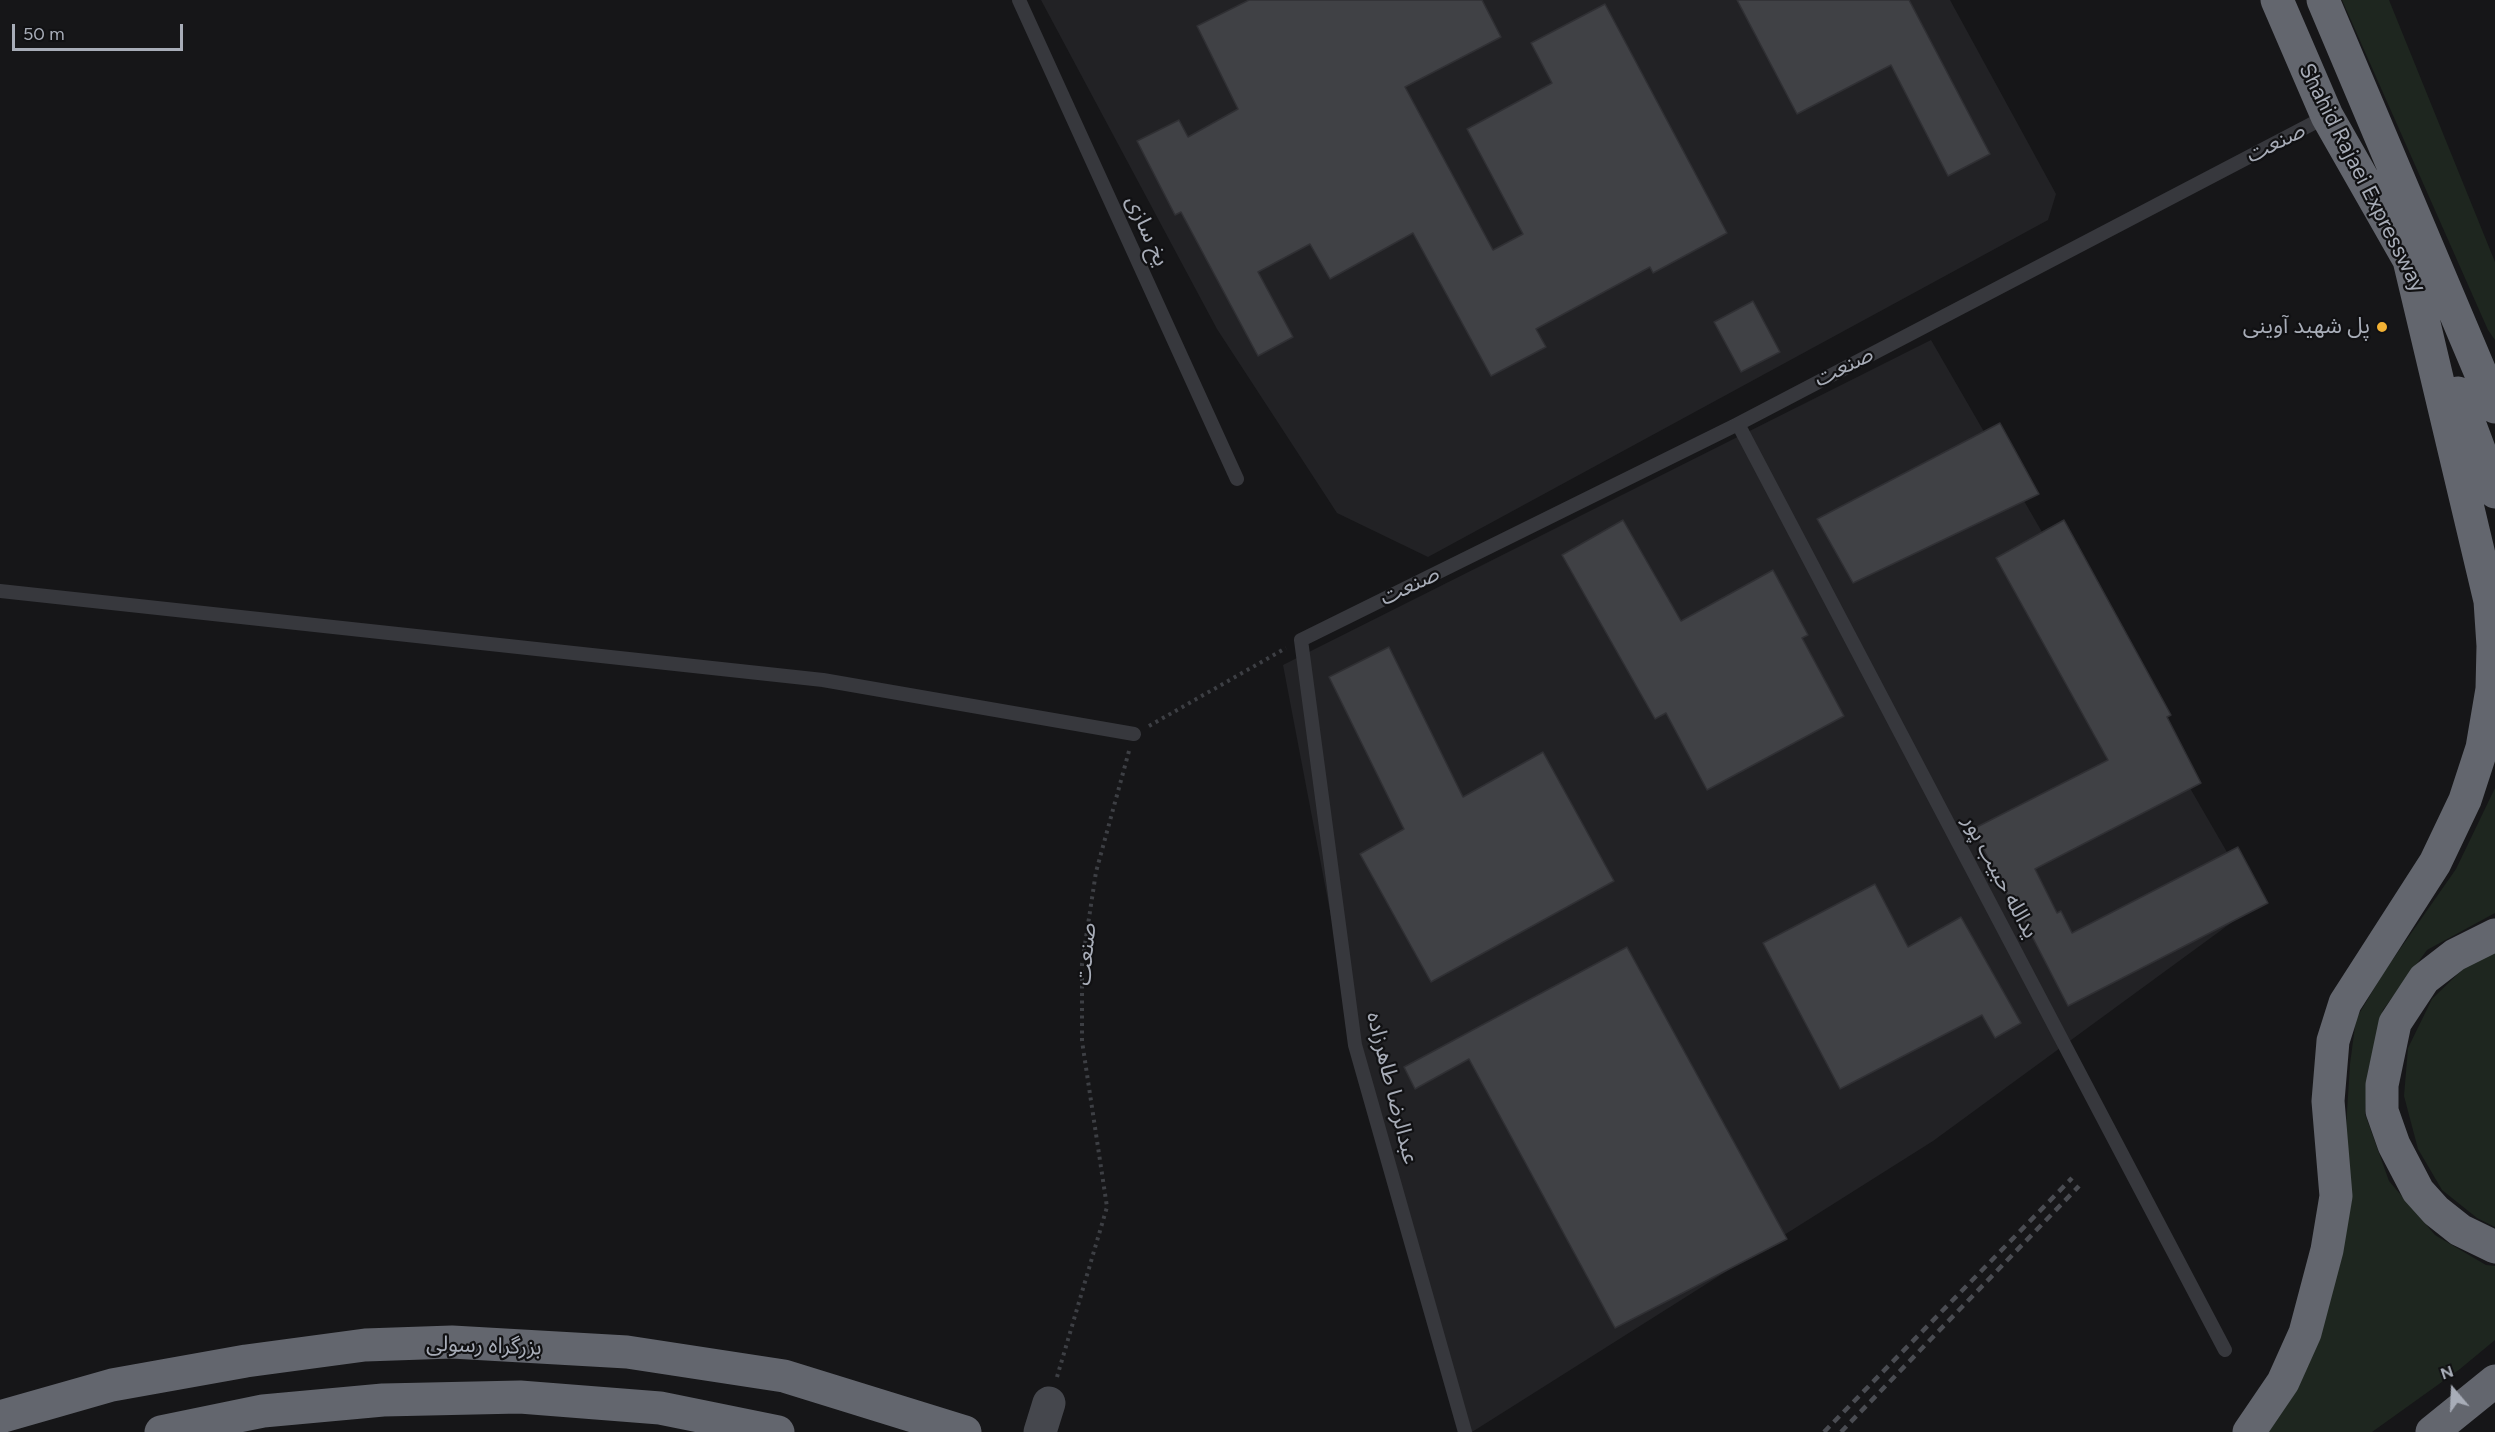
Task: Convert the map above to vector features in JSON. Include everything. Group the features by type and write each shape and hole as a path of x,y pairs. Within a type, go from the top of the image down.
{"highway":[{"name":"Shahid Rajaei Expressway","path":"2277,0 2326,117 2423,267 2495,408"},
{"name":"Shahid Rajaei Expressway","path":"2323,0 2423,267 2495,492"},
{"path":"2423,267 2495,369"},
{"path":"2249,1432 2283,1382 2305,1333 2327,1250 2336,1196 2328,1101 2333,1041 2345,1003 2435,863 2465,800 2482,748 2492,689 2493,646 2490,601 2423,267"},
{"path":"2495,935 2455,955 2424,979 2395,1023 2382,1085 2382,1111 2390,1134 2418,1191 2436,1211 2460,1230 2495,1247"},
{"name":"بزرگراه رسولی","path":"0,1417 112,1385 246,1361 365,1345 452,1342 627,1352 784,1376 965,1432"},
{"path":"2432,1432 2495,1381"},
{"path":"161,1432 263,1411 383,1400 520,1397 660,1408 778,1432"}],"lane":[{"name":"یخ سازی","path":"1019,0 1237,479"},
{"name":"صنعت","path":"1301,640 1737,424 2326,117"},
{"name":"یدالله حبیب پور","path":"1737,424 2225,1350"},
{"path":"0,591 823,680 1134,734"},
{"name":"عبدالرضا طاهرزاده","path":"1301,640 1355,1045 1465,1432"}],"path":[{"path":"1134,734 1301,640"},
{"name":"صنعت","path":"1045,1418 1107,1207 1082,1041 1082,964 1096,872 1134,734"}],"shaded area":[{"path":"1041,0 1950,0 2056,194 2048,220 1428,557 1337,513 1217,329"},
{"path":"2342,0 2389,0 2495,262 2495,340 2488,330"},
{"path":"1931,340 2257,904 1933,1141 1472,1432 1465,1432 1353,1032 1283,665"},
{"path":"2495,788 2495,913 2427,950 2383,1010 2368,1071 2365,1114 2389,1181 2435,1235 2486,1265 2495,1266 2495,1340 2460,1369 2372,1432 2264,1432 2344,1159 2350,1064 2356,1019 2384,972 2456,869"},
{"path":"2495,952 2495,1227 2477,1218 2442,1190 2418,1149 2404,1096 2408,1048 2432,999 2468,964"}],"building":[{"path":"1249,0 1482,0 1501,37 1405,87 1493,250 1523,234 1467,129 1552,83 1531,43 1605,4 1727,233 1653,273 1650,267 1536,329 1546,347 1491,376 1413,233 1330,279 1310,244 1258,272 1293,337 1258,356 1181,212 1175,215 1137,141 1179,120 1188,137 1238,109 1197,26"},
{"path":"1737,0 1909,0 1990,154 1948,176 1891,65 1797,114"},
{"path":"1753,301 1780,352 1741,372 1714,322"},
{"path":"2000,423 2039,494 1853,583 1817,519"},
{"path":"1623,520 1681,621 1773,570 1808,635 1802,638 1844,716 1707,790 1666,713 1655,719 1562,555"},
{"path":"2064,520 2171,715 2167,717 2201,783 2035,869 2057,913 2061,911 2072,933 2238,847 2268,903 2068,1006 2017,907 2014,908 1973,829 2108,760 1996,558"},
{"path":"1389,647 1463,797 1543,752 1614,881 1431,982 1360,854 1404,829 1329,677"},
{"path":"1875,884 1908,947 1961,917 2021,1023 1995,1038 1982,1015 1840,1089 1763,943"},
{"path":"1627,947 1787,1239 1615,1328 1469,1059 1415,1089 1404,1067"}],"railway":[{"path":"1824,1432 2072,1178"},
{"path":"1841,1432 2079,1186"}],"place":[{"name":"پل شهید آوینی","path":"2382,327"}]}
